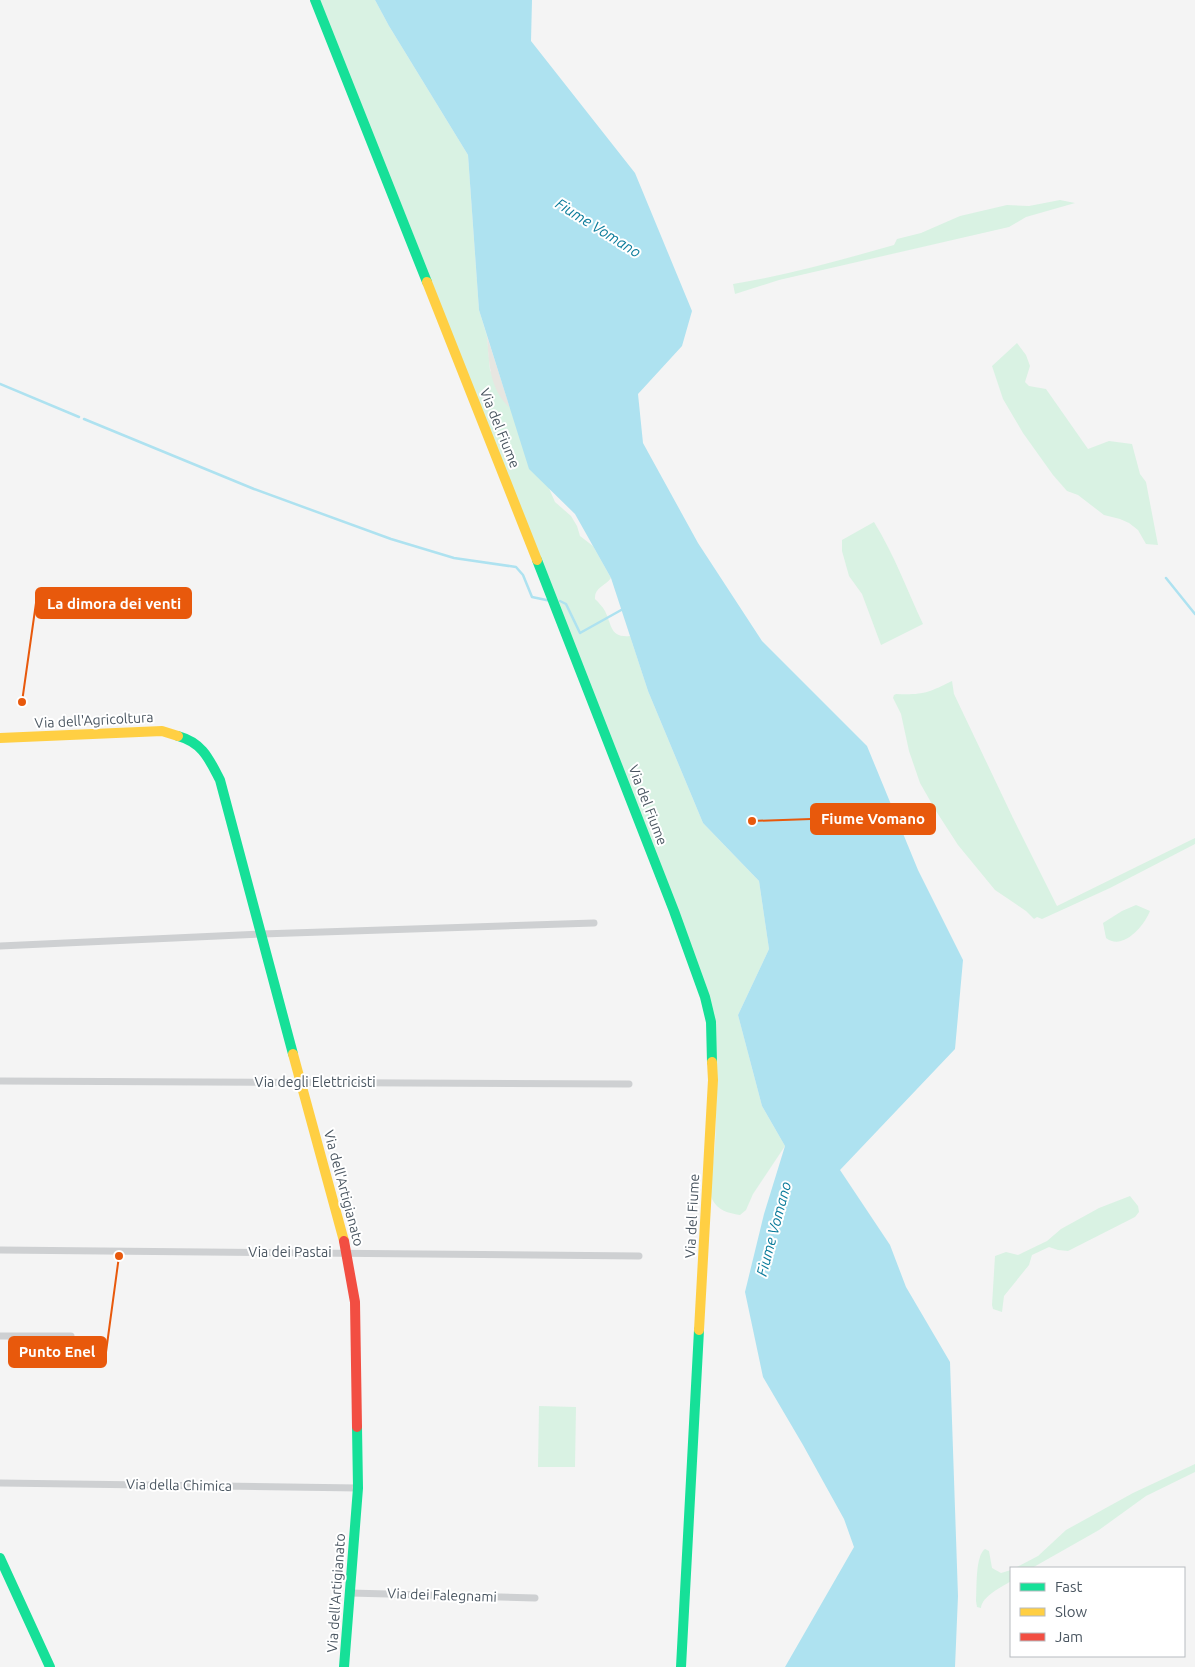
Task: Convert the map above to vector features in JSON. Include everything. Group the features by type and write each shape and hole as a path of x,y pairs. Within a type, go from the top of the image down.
{"street":[{"name":"Via del Fiume","path":"315,0 574,652 674,911 705,997 711,1022 713,1080 681,1667"},
{"name":"Via dell'Agricoltura","path":"0,738 162,731 189,739"},
{"name":"Via dell'Artigianato","path":"189,739 205,752 220,780 347,1253 355,1302 358,1488 344,1667"},
{"path":"0,946 262,934 594,923"},
{"name":"Via degli Elettricisti","path":"0,1081 629,1084"},
{"name":"Via dei Pastai","path":"0,1250 639,1256"},
{"path":"0,1336 71,1336"},
{"name":"Via della Chimica","path":"0,1483 358,1488"},
{"path":"0,1558 50,1667"},
{"name":"Via dei Falegnami","path":"350,1593 535,1598"}],"green space":[{"path":"320,0 375,0 468,155 479,310 487,336 490,370 510,408 516,413 555,502 571,516 580,536 593,546 611,578 596,592 595,599 605,611 615,633 630,636 648,691 703,823 759,881 769,949 738,1015 762,1106 785,1146 753,1194 746,1210 740,1215 720,1209 714,1203 711,1195 716,1100 713,1027 410,226 356,95"},
{"path":"1060,200 1075,203 1026,217 1009,227 779,280 735,294 733,284 794,272 894,245 897,239 921,233 960,216 1007,205 1029,206"},
{"path":"1017,343 1026,355 1030,366 1025,382 1029,386 1046,389 1088,449 1109,441 1132,444 1140,474 1146,482 1158,545 1146,544 1138,530 1129,523 1104,515 1078,495 1067,491 1023,433 1003,399 992,366"},
{"path":"874,522 894,559 923,624 881,645 862,594 849,576 842,551 842,540"},
{"path":"952,681 954,694 1057,906 1195,838 1195,844 1110,888 1042,919 1037,917 1034,919 1026,911 995,890 958,845 920,783 909,751 901,714 893,698 896,694 925,692"},
{"path":"1136,905 1150,911 1138,930 1126,939 1119,941 1106,938 1103,923"},
{"path":"1130,1196 1138,1206 1139,1212 1135,1217 1068,1251 1049,1247 1032,1255 1029,1265 1004,1296 1002,1312 993,1309 995,1256 1006,1252 1018,1255 1047,1241 1061,1229 1099,1208"},
{"path":"539,1406 576,1407 575,1467 538,1467"},
{"path":"1195,1464 1195,1472 1146,1496 1099,1530 1034,1567 1017,1567 1038,1556 1066,1530 1133,1493"},
{"path":"985,1549 989,1551 992,1568 1001,1573 1010,1570 1010,1582 989,1596 981,1608 977,1607 976,1601 977,1573 982,1553"}],"sand":[{"path":"487,336 510,408 503,401 491,375"}],"water":[{"path":"375,0 532,0 531,41 635,173 692,311 682,346 638,394 643,443 698,543 762,641 867,746 918,870 963,960 955,1049 840,1170 890,1245 906,1287 950,1362 958,1596 955,1667 785,1667 854,1547 844,1519 763,1377 745,1292 764,1214 785,1146 762,1106 738,1015 769,949 759,881 703,823 648,691 611,578 575,514 529,469 479,310 468,155"}],"waterway":[{"path":"0,384 79,417"},
{"path":"84,419 254,489 391,539 454,558 516,567 523,575 532,597 551,601"},
{"path":"1166,578 1195,614"},
{"path":"560,601 566,604 580,633 623,609"}],"traffic: fast":[{"path":"315,0 427,282"},
{"path":"537,560 674,911 705,997 711,1022 712,1062"},
{"path":"178,736 187,739 199,747 220,780 293,1054"},
{"path":"681,1667 699,1330"},
{"path":"344,1667 358,1488 357,1427"},
{"path":"0,1558 50,1667"}],"traffic: slow":[{"path":"427,282 537,560"},
{"path":"0,738 162,731 178,736"},
{"path":"293,1054 344,1241"},
{"path":"699,1330 713,1080 712,1062"}],"traffic: jam":[{"path":"344,1241 355,1302 357,1427"}],"place":[{"name":"La dimora dei venti","path":"22,702"},
{"name":"Fiume Vomano","path":"752,821"},
{"name":"Punto Enel","path":"119,1256"}]}
